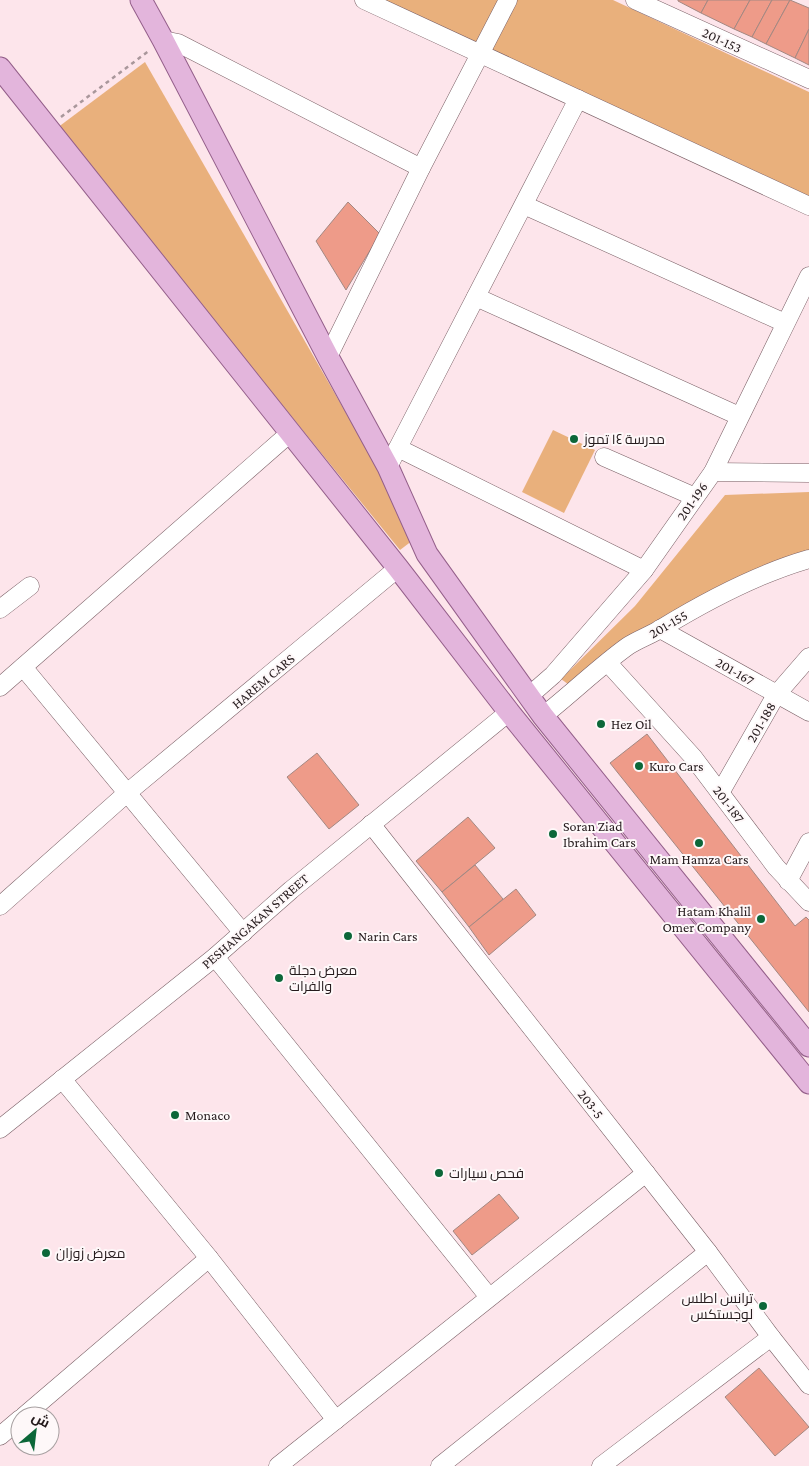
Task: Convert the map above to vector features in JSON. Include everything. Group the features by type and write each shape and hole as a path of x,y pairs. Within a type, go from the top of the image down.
{"main road":[{"path":"141,0 328,357 388,467 427,554 543,716 809,1046"},
{"path":"0,68 398,568 509,712 809,1083"},
{"path":"398,568 427,554"},
{"path":"777,1042 794,1027"}],"street":[{"path":"364,0 809,206"},
{"path":"328,357 421,168 508,0"},
{"name":"201-153","path":"635,0 809,80"},
{"path":"163,40 178,43 421,168"},
{"path":"388,467 578,99"},
{"path":"524,205 785,323"},
{"name":"201-196","path":"529,696 553,675 644,570 713,472 809,276"},
{"path":"476,297 739,416"},
{"path":"0,687 290,433"},
{"path":"398,448 644,570"},
{"path":"604,457 695,497"},
{"path":"713,472 809,473"},
{"name":"201-155","path":"543,716 570,696 628,646 726,592 774,570 809,559"},
{"name":"HAREM CARS","path":"0,906 127,793 398,568"},
{"path":"0,609 30,586"},
{"name":"201-167","path":"660,629 809,712"},
{"name":"201-188","path":"720,793 776,695 809,656"},
{"name":"201-187","path":"608,663 678,739 776,867 809,902"},
{"path":"23,667 243,933"},
{"path":"553,675 570,696"},
{"name":"PESHANGAKAN STREET","path":"0,1129 215,957 291,890 509,712"},
{"name":"203-5","path":"371,824 708,1252 809,1385"},
{"path":"788,881 809,842"},
{"path":"215,957 489,1296"},
{"path":"62,1079 209,1258 336,1420"},
{"path":"278,1466 489,1296 646,1173"},
{"path":"440,1466 708,1252"},
{"path":"36,1406 209,1258"},
{"path":"601,1466 771,1337"},
{"path":"0,1436 10,1428"}],"path":[{"path":"48,127 163,40"}],"shaded area":[{"path":"384,0 613,0 809,92 809,196"},
{"path":"145,62 417,537 400,550 57,128"},
{"path":"553,430 595,450 564,513 522,492"},
{"path":"809,492 809,550 724,585 572,687 561,679 635,606 725,495"}],"building":[{"path":"678,0 708,0 701,13"},
{"path":"708,0 750,0 734,29 701,13"},
{"path":"750,0 772,0 752,37 734,29"},
{"path":"772,0 790,0 766,44 752,37"},
{"path":"790,0 809,8 809,29 795,58 766,44"},
{"path":"809,29 809,65 795,58"},
{"path":"348,202 380,234 346,290 316,241"},
{"path":"647,734 795,926 806,917 809,920 809,1012 610,763"},
{"path":"317,753 359,805 329,829 287,777"},
{"path":"468,817 495,848 442,892 416,861"},
{"path":"475,865 503,899 469,927 442,892"},
{"path":"516,889 536,915 489,955 469,927"},
{"path":"499,1194 519,1218 472,1255 453,1231"},
{"path":"759,1368 809,1427 775,1456 725,1397"}],"place":[{"name":"مدرسة ١٤ تموز","path":"574,439"},
{"name":"Hez Oil","path":"601,724"},
{"name":"Kuro Cars","path":"639,766"},
{"name":"Soran Ziad Ibrahim Cars","path":"553,834"},
{"name":"Mam Hamza Cars","path":"699,843"},
{"name":"Hatam Khalil Omer Company","path":"761,919"},
{"name":"Narin Cars","path":"348,936"},
{"name":"معرض دجلة والفرات","path":"279,978"},
{"name":"Monaco","path":"175,1115"},
{"name":"فحص سيارات","path":"439,1173"},
{"name":"معرض زوزان","path":"46,1253"},
{"name":"ترانس اطلس لوجستكس","path":"763,1306"}]}
